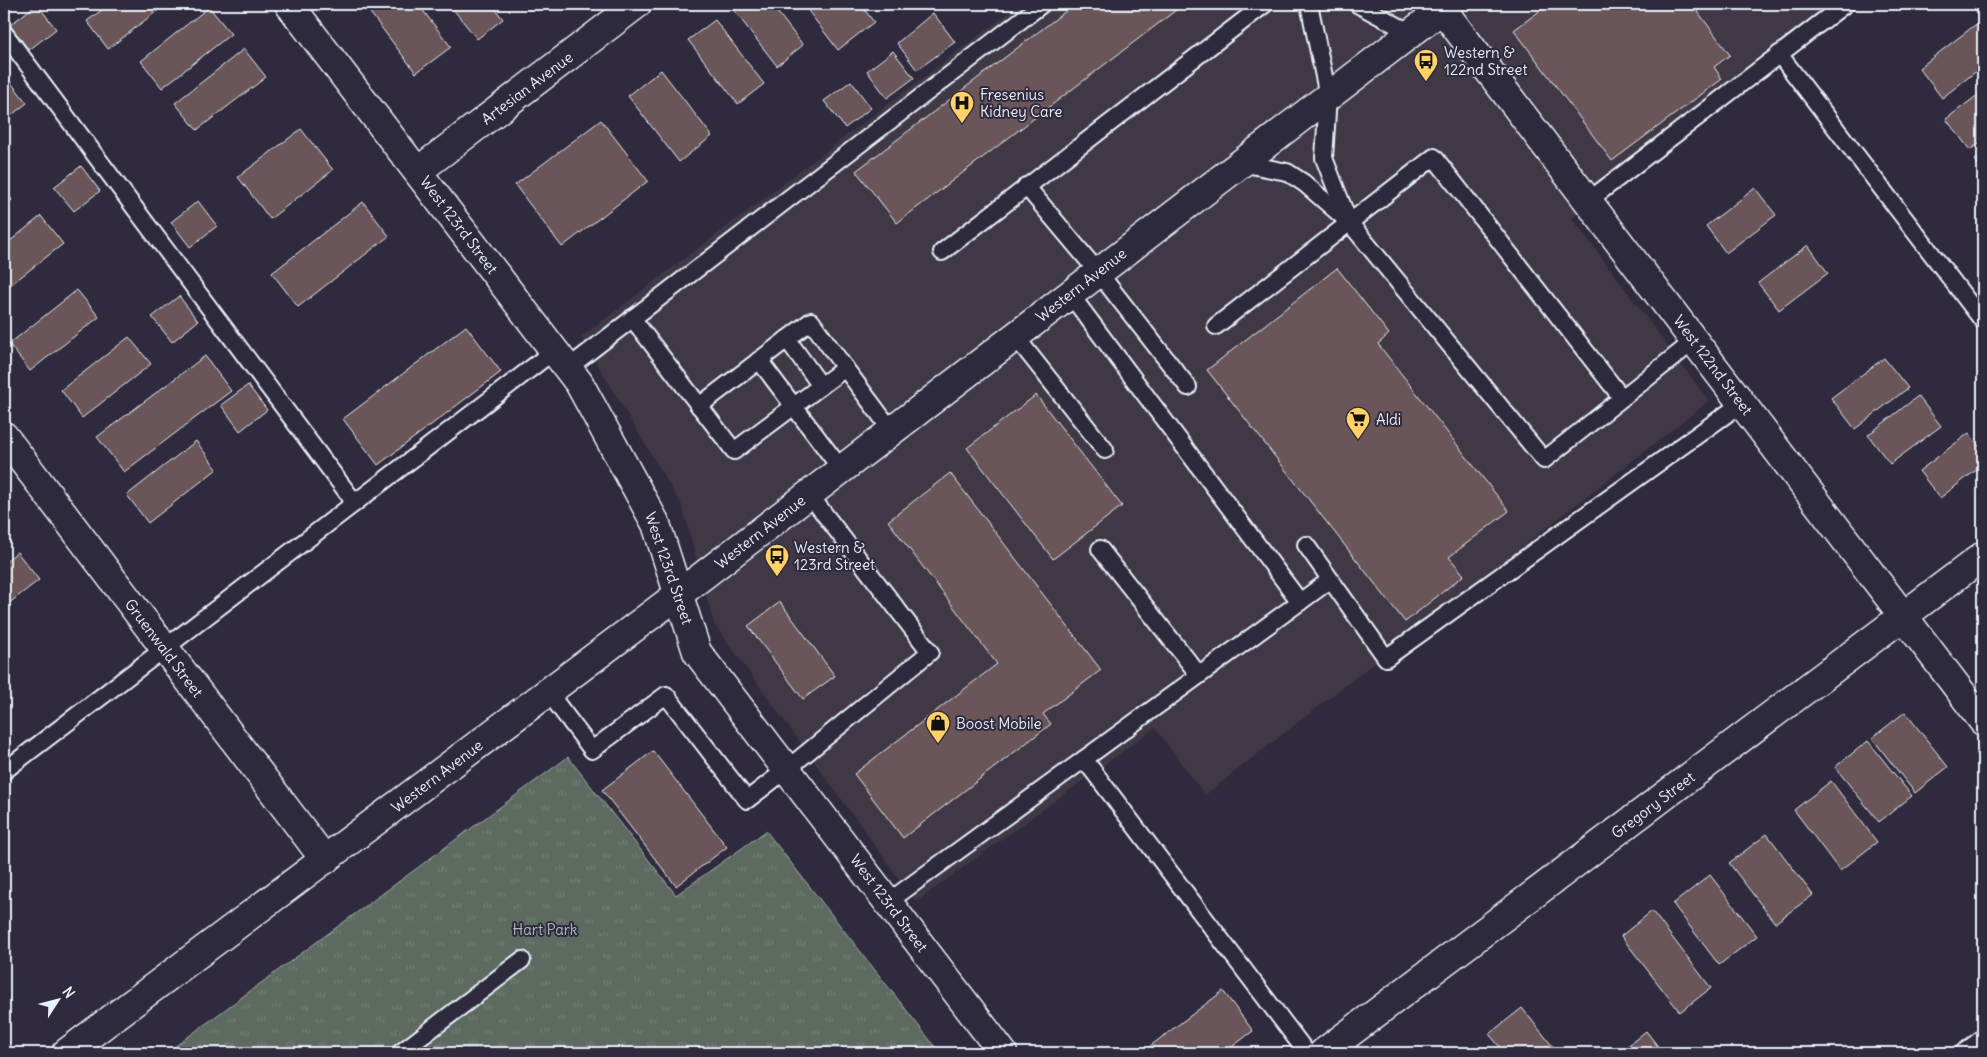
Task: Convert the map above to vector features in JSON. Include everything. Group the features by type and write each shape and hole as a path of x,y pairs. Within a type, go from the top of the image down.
{"street":[{"name":"West 123rd Street","path":"289,4 561,359 589,400 656,524 697,652 1003,1053"},
{"name":"Artesian Avenue","path":"418,171 637,4"},
{"name":"Western Avenue","path":"66,1053 679,594 1446,6"},
{"name":"West 122nd Street","path":"1446,6 1588,201 1983,721"},
{"name":"Gruenwald Street","path":"4,436 325,860"},
{"name":"Gregory Street","path":"1323,1053 1983,556"}],"lane":[{"path":"4,772 355,503 561,359 632,318 1042,4"},
{"path":"942,252 1265,4"},
{"path":"1309,4 1328,96 1324,158 1349,222"},
{"path":"1357,4 1411,33"},
{"path":"1588,201 1845,4"},
{"path":"4,33 355,503"},
{"path":"1779,54 1983,321"},
{"path":"1216,326 1434,157 1622,398"},
{"path":"1241,162 1287,172 1304,183 1349,222 1544,460 1694,340"},
{"path":"1026,186 1098,272 1188,387"},
{"path":"1070,294 1300,602"},
{"path":"632,318 734,452 845,368"},
{"path":"699,406 811,321 892,431"},
{"path":"1015,336 1105,450"},
{"path":"787,339 821,386"},
{"path":"759,360 841,469"},
{"path":"1306,545 1386,658 1742,403"},
{"path":"548,692 592,750 666,696 747,800 930,652 809,494"},
{"path":"1100,549 1199,675"},
{"path":"888,902 1330,580"},
{"path":"1084,759 1307,1053"},
{"path":"400,1053 522,960"},
{"path":"1963,1053 1983,1038"}],"shaded area":[{"path":"1020,4 1857,4 1572,218 1709,401 1205,795 1155,728 916,902 714,624 682,506 581,337"}],"green space":[{"name":"Hart Park","path":"568,757 676,895 766,831 940,1053 166,1053"}],"building":[{"path":"37,4 56,29 29,50 10,25"},
{"path":"110,4 166,4 108,49 87,21"},
{"path":"367,4 418,4 451,47 416,73 365,6"},
{"path":"449,4 491,4 503,19 477,39"},
{"path":"729,4 771,4 803,45 777,66"},
{"path":"803,4 860,4 874,22 838,50"},
{"path":"1075,4 1184,4 897,223 856,171"},
{"path":"1549,4 1692,4 1730,55 1714,67 1722,79 1612,161 1514,30"},
{"path":"209,7 231,34 162,88 141,61"},
{"path":"933,13 955,42 917,70 897,43"},
{"path":"715,20 764,84 738,104 688,40"},
{"path":"1975,25 1983,35 1983,66 1942,98 1919,68"},
{"path":"244,49 266,77 197,130 175,103"},
{"path":"893,51 914,78 887,98 867,71"},
{"path":"661,70 712,136 679,162 628,96"},
{"path":"8,79 27,103 4,121 4,81"},
{"path":"851,81 871,108 845,128 824,101"},
{"path":"1983,91 1983,140 1970,150 1946,119"},
{"path":"601,120 648,181 562,247 515,185"},
{"path":"301,129 333,170 270,219 238,177"},
{"path":"1983,154 1983,171 1975,160"},
{"path":"81,166 100,191 74,211 54,187"},
{"path":"1755,188 1776,215 1726,253 1706,226"},
{"path":"4,189 12,200 4,206"},
{"path":"198,201 217,226 190,247 171,222"},
{"path":"363,202 389,236 298,307 272,273"},
{"path":"41,216 63,244 4,290 4,246"},
{"path":"1808,245 1828,273 1779,310 1758,283"},
{"name":"Aldi","path":"1337,268 1389,334 1378,344 1509,511 1449,557 1464,575 1405,622 1207,370"},
{"path":"77,290 99,317 30,371 9,344"},
{"path":"179,296 198,321 172,342 152,317"},
{"path":"466,326 501,372 378,465 343,419"},
{"path":"129,337 151,364 82,418 61,390"},
{"path":"205,356 231,391 124,472 97,437"},
{"path":"1884,358 1908,388 1855,429 1831,398"},
{"path":"248,385 267,410 240,431 221,405"},
{"path":"1036,395 1122,506 1053,559 967,448"},
{"path":"1918,396 1941,426 1890,464 1868,435"},
{"path":"1969,433 1983,452 1983,465 1940,498 1919,471"},
{"path":"196,441 217,469 148,523 127,495"},
{"path":"950,473 1101,670 1043,714 1051,724 903,838 854,774 997,664 888,521"},
{"path":"17,552 39,580 4,607 4,563"},
{"path":"780,602 835,676 803,699 748,626"},
{"path":"1905,712 1948,767 1915,793 1872,738"},
{"path":"1868,741 1912,796 1879,822 1835,767"},
{"path":"653,751 727,847 676,886 602,790"},
{"path":"1831,781 1877,842 1840,871 1794,810"},
{"path":"1767,834 1813,895 1775,923 1729,863"},
{"path":"1710,875 1757,936 1719,965 1673,904"},
{"path":"1652,911 1711,988 1680,1012 1621,936"},
{"path":"1223,991 1253,1031 1224,1053 1141,1053"},
{"path":"1522,1008 1558,1053 1505,1053 1489,1034"},
{"path":"1646,1031 1663,1053 1619,1053"},
{"path":"1476,1046 1482,1053 1467,1053"}],"place":[{"name":"Western & 122nd Street","path":"1426,82"},
{"name":"Fresenius Kidney Care","path":"962,124"},
{"name":"Aldi","path":"1358,440"},
{"name":"Western & 123rd Street","path":"777,577"},
{"name":"Boost Mobile","path":"938,744"}]}
